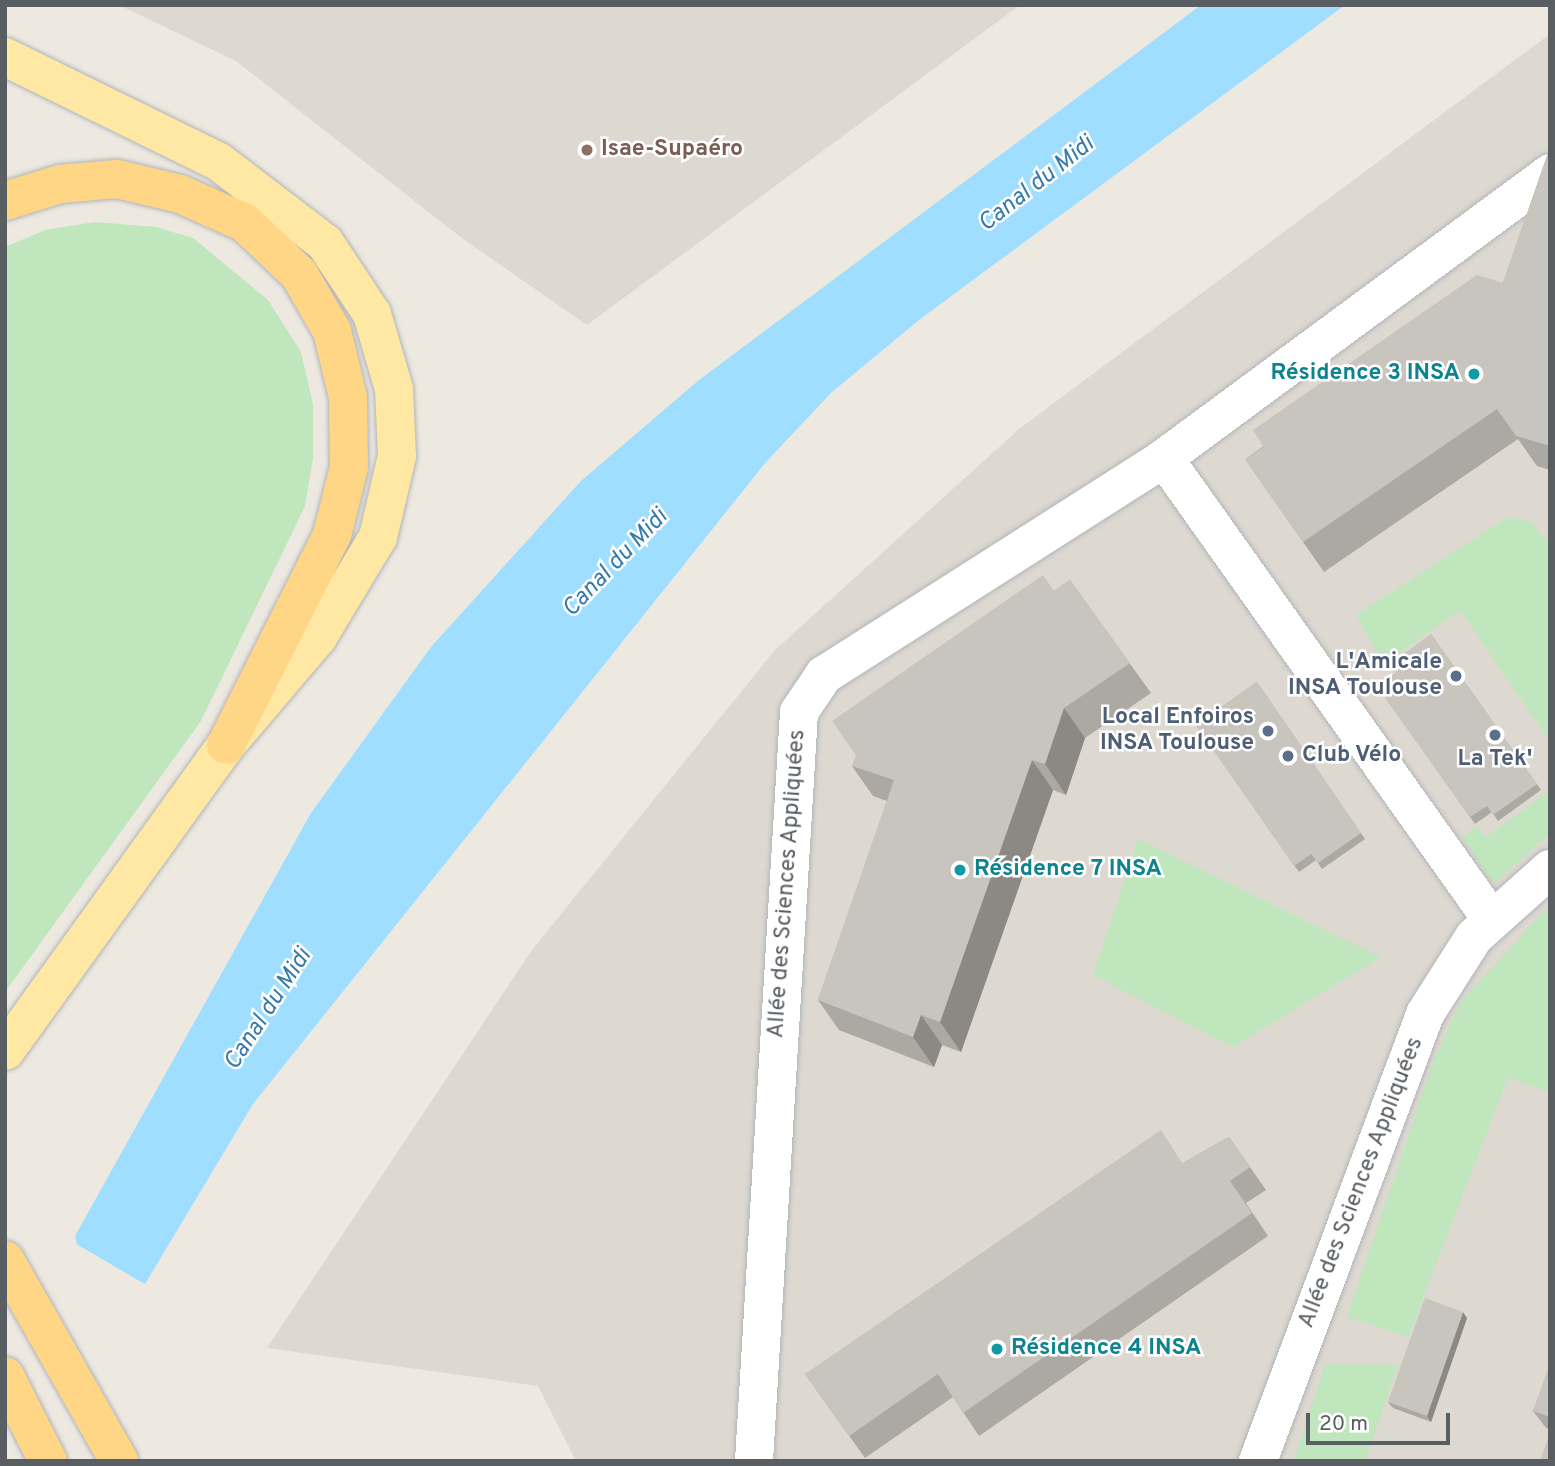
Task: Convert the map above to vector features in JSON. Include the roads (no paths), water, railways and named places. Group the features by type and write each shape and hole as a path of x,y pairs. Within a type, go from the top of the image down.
{"highway":[{"path":"5,201 60,184 117,179 180,194 245,223 299,274 332,331 348,397 349,467 332,536 226,745"},
{"path":"5,1260 119,1461"},
{"path":"5,1376 48,1461"}],"main road":[{"path":"5,57 219,162 272,198 325,243 372,314 394,389 397,456 378,537 318,637 226,745 10,1044"}],"street":[{"name":"Allée des Sciences Appliquées","path":"754,1461 799,712 824,675 1164,458 1550,173"},
{"path":"1164,458 1492,920"},
{"name":"Allée des Sciences Appliquées","path":"1258,1461 1425,1014 1474,937 1550,869"}],"water":[{"name":"Canal du Midi","path":"1201,5 1345,5 919,320 832,392 766,462 253,1104 145,1284 62,1461 5,1461 77,1245 75,1236 311,813 431,647 581,481 699,380"}],"place":[{"name":"Isae-Supaéro","path":"587,150"},
{"name":"Résidence 3 INSA","path":"1474,374"},
{"name":"L'Amicale INSA Toulouse","path":"1456,676"},
{"name":"Local Enfoiros INSA Toulouse","path":"1268,731"},
{"name":"La Tek'","path":"1495,735"},
{"name":"Club Vélo","path":"1288,756"},
{"name":"Résidence 7 INSA","path":"960,870"},
{"name":"Résidence 4 INSA","path":"997,1349"}]}
